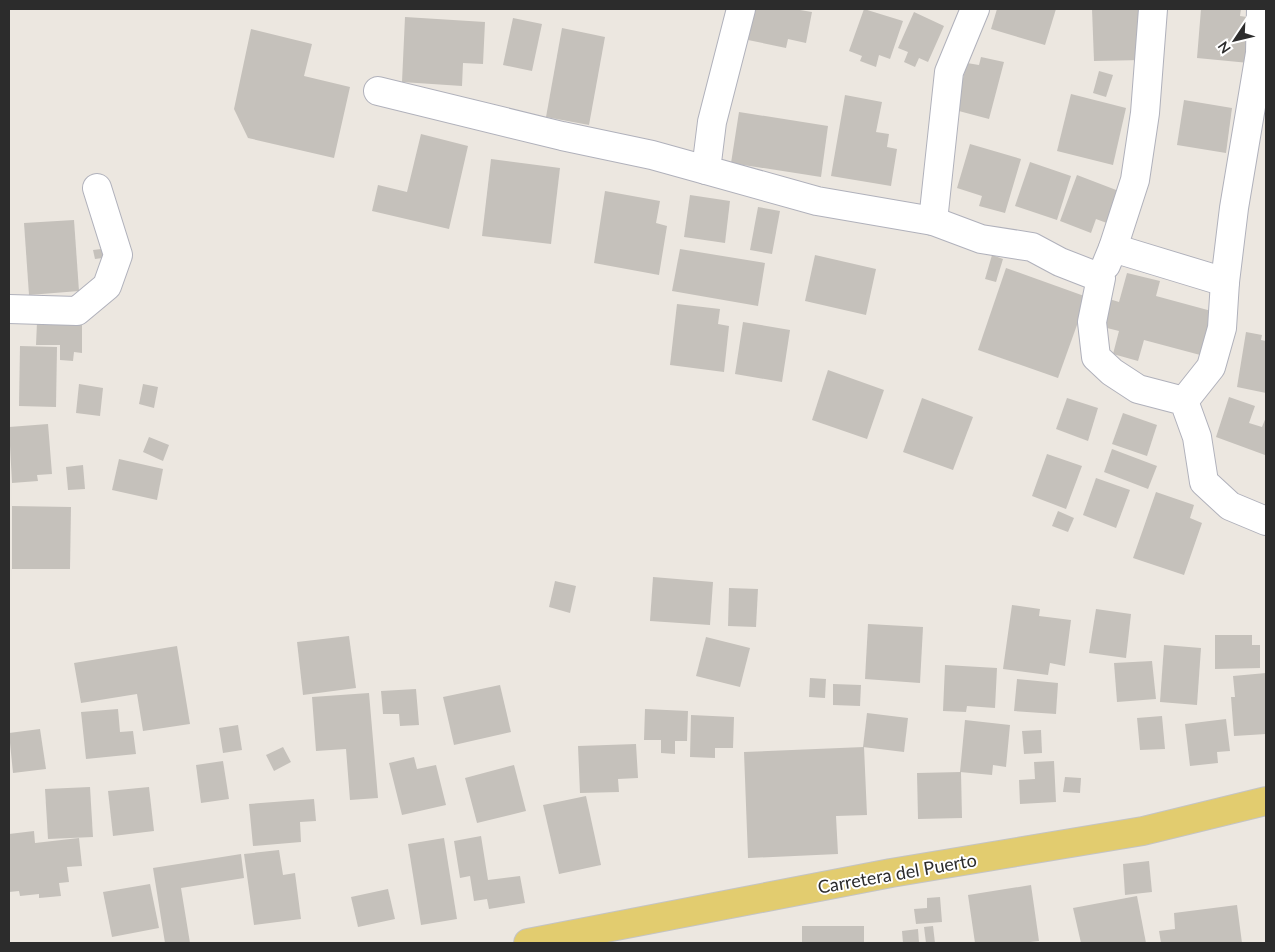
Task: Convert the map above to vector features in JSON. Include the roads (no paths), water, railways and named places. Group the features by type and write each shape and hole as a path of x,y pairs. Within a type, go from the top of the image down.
{"main road":[{"name":"Carretera del Puerto","path":"528,943 596,937 891,873 1143,831 1266,801"}],"street":[{"path":"706,170 712,122 741,9"},
{"path":"933,221 949,72 975,9"},
{"path":"1153,9 1145,112 1135,180 1113,248 1101,278 1092,322 1096,357 1112,372 1138,388 1184,401"},
{"path":"1184,401 1212,367 1222,328 1225,282 1234,208 1260,53 1260,9"},
{"path":"378,91 652,156 817,201 933,221 981,239 1032,247 1060,262 1101,278"},
{"path":"9,309 76,311 107,286 118,255 97,188"},
{"path":"1113,248 1225,282"},
{"path":"1184,401 1197,437 1204,482 1230,506 1266,521"}]}
